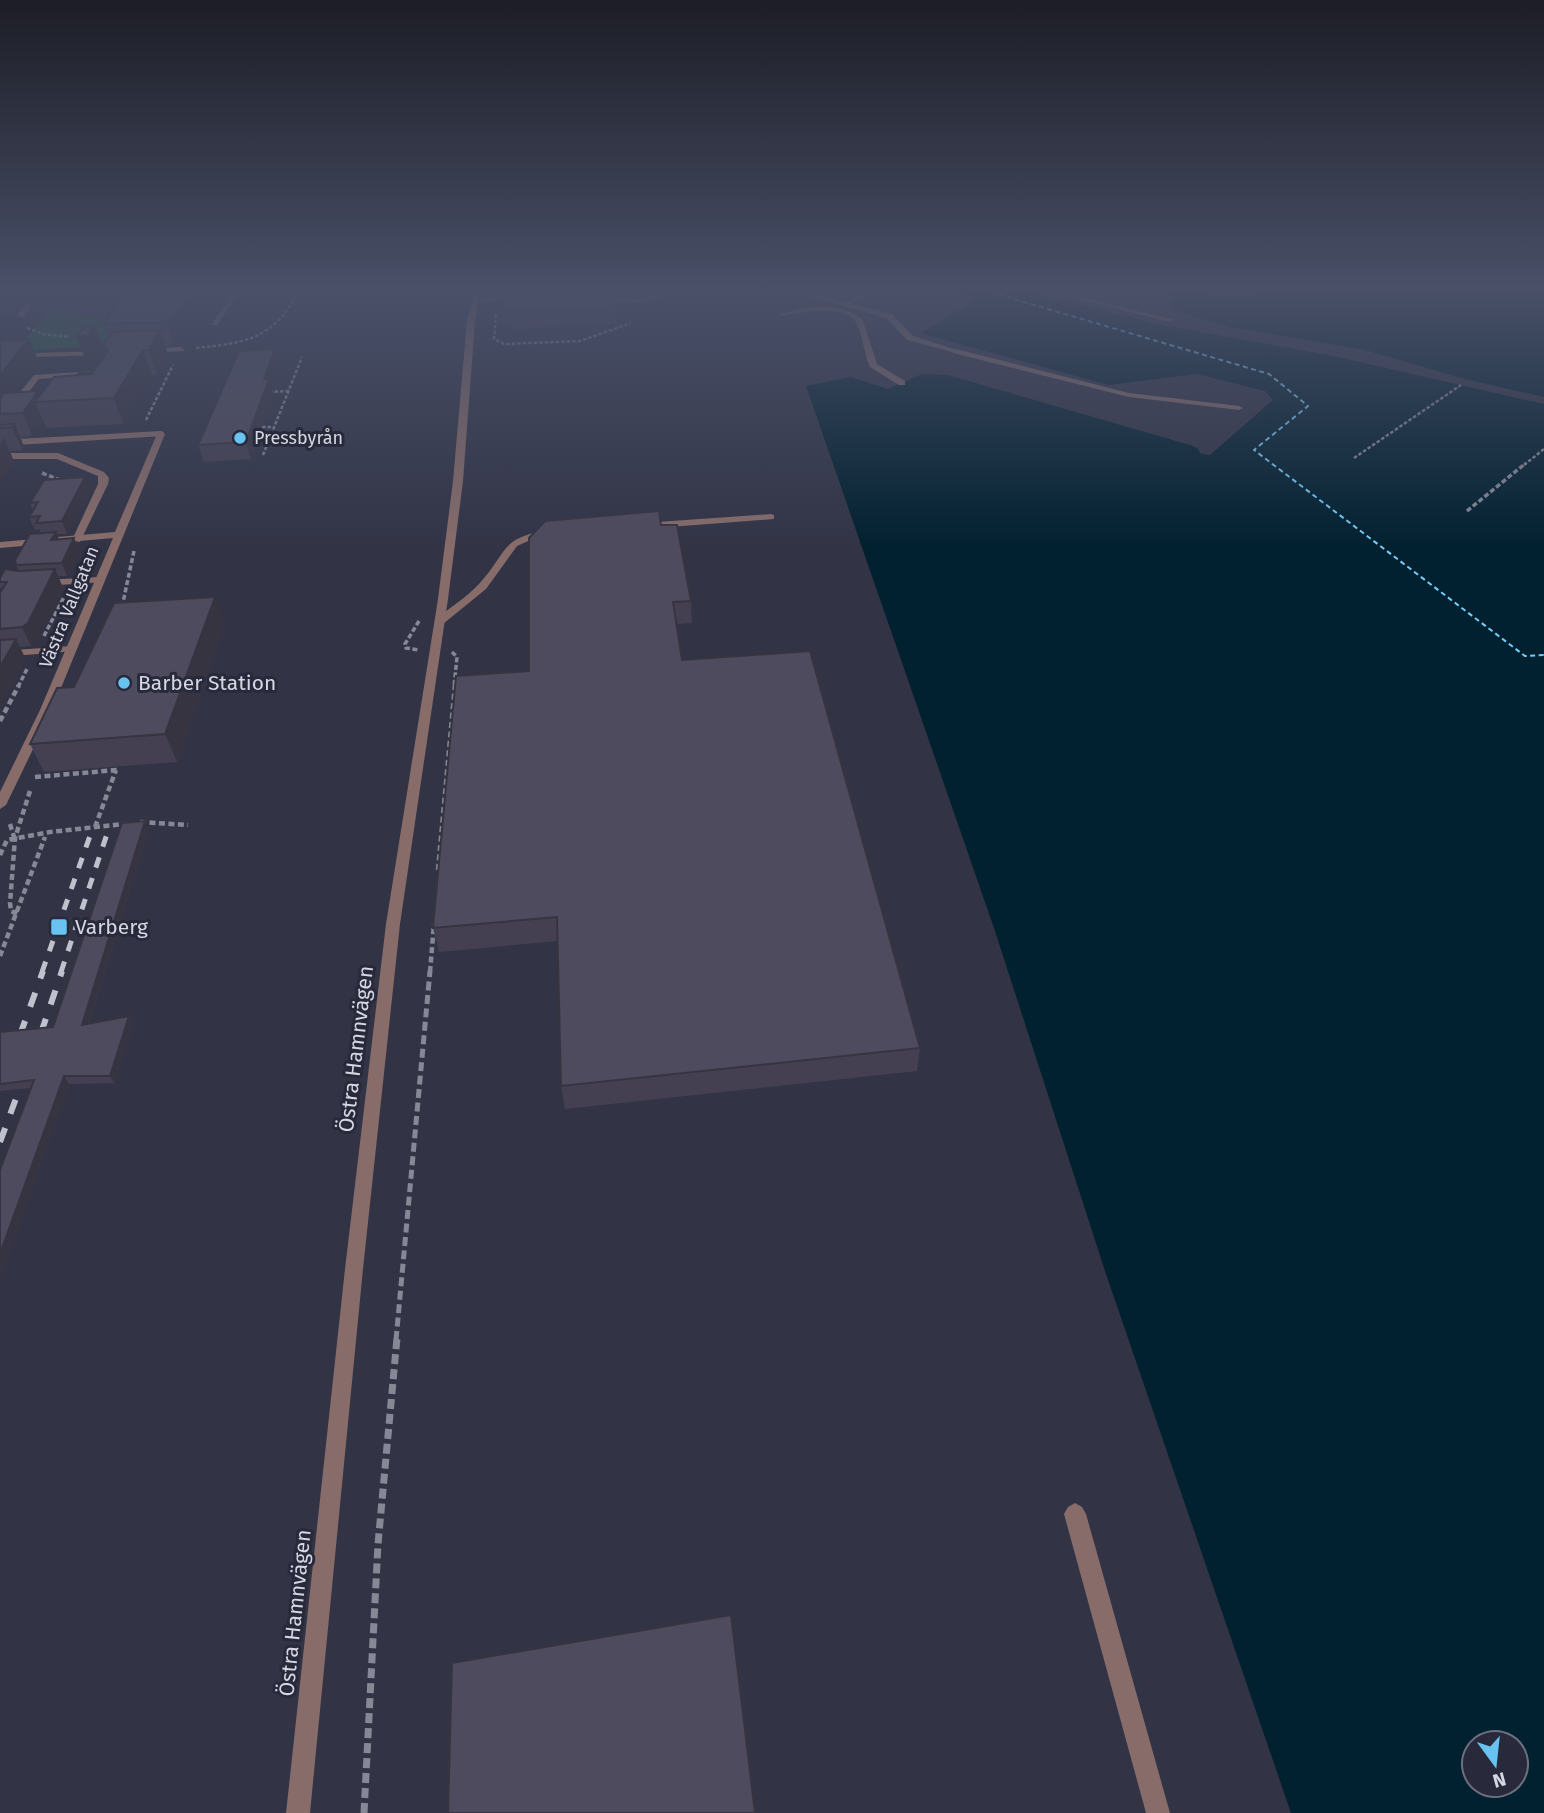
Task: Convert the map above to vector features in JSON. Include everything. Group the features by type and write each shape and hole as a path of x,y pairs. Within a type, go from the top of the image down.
{"street":[{"path":"41,377 37,377 18,400 41,400"},
{"name":"Östra Hamnvägen","path":"298,1813 351,1296 393,924 458,481 466,377"},
{"path":"892,377 902,383"},
{"path":"1061,377 1129,395 1239,408"},
{"path":"0,443 138,434"},
{"name":"Västra Vallgatan","path":"2,797 46,710 161,434 138,434"},
{"path":"0,456 58,456 101,474 104,478 103,484 77,540"},
{"path":"627,527 771,517"},
{"path":"439,622 481,587 514,541 524,536 561,533"},
{"path":"0,545 115,540"},
{"path":"37,583 99,580"},
{"path":"0,653 71,649"},
{"path":"1076,1514 1158,1813"}],"path":[{"path":"138,434 166,377"},
{"path":"263,455 295,377"},
{"path":"1354,458 1461,385"},
{"path":"265,392 290,391"},
{"path":"262,427 274,427"},
{"path":"1467,511 1544,449"},
{"path":"34,470 64,482"},
{"path":"115,540 136,544 120,616"},
{"path":"0,721 72,581"},
{"path":"422,616 405,644 411,649 455,653 457,657 438,878"},
{"path":"35,777 117,768 95,827"},
{"path":"10,824 15,841 10,903 11,911 17,914"},
{"path":"0,855 7,840 15,841 46,831 138,825 188,825"},
{"path":"0,956 45,837"},
{"path":"363,1813 378,1544 434,920"}],"water":[{"path":"851,377 888,389 916,377 954,377 1190,445 1197,448 1201,454 1210,455 1273,400 1265,391 1207,377 1424,377 1544,404 1544,1813 1291,1813 1106,1274 994,928 806,386"},
{"path":"1078,377 1176,377 1109,385"},
{"path":"1457,377 1544,377 1544,397"}],"building":[{"path":"54,377 127,377 114,398 35,402"},
{"path":"228,377 265,377 264,379 269,379 246,442 198,445"},
{"path":"38,391 23,413 0,414 0,399 4,393"},
{"path":"15,424 12,427 0,428 0,425"},
{"path":"85,477 62,521 36,523 40,516 29,517 38,502 30,503 44,480"},
{"path":"659,511 661,525 677,525 691,601 673,602 682,660 810,651 920,1048 561,1086 557,917 433,928 456,676 529,671 529,538 545,521"},
{"path":"56,532 51,540 74,538 62,563 16,565 15,560 30,534"},
{"path":"5,569 55,569 28,623 22,627 0,629 0,593 7,582 0,582 0,578"},
{"path":"215,597 165,734 30,744 57,688 74,687 114,603"},
{"path":"16,639 0,667 0,640"},
{"path":"145,821 82,1025 129,1016 110,1076 64,1076 0,1254 0,1170 34,1080 0,1084 0,1032 53,1027 122,823"},
{"path":"731,1615 755,1813 448,1813 452,1663"}],"ferry route":[{"path":"1272,377 1308,406 1254,450 1525,656 1544,655"}],"railway":[{"path":"61,972 108,831"},
{"path":"42,972 91,833"},
{"path":"20,1035 43,971"},
{"path":"41,1033 62,971"},
{"path":"0,1142 18,1093"}],"place":[{"name":"Pressbyrån","path":"240,438"},
{"name":"Barber Station","path":"124,683"},
{"name":"Varberg","path":"59,927"}]}
